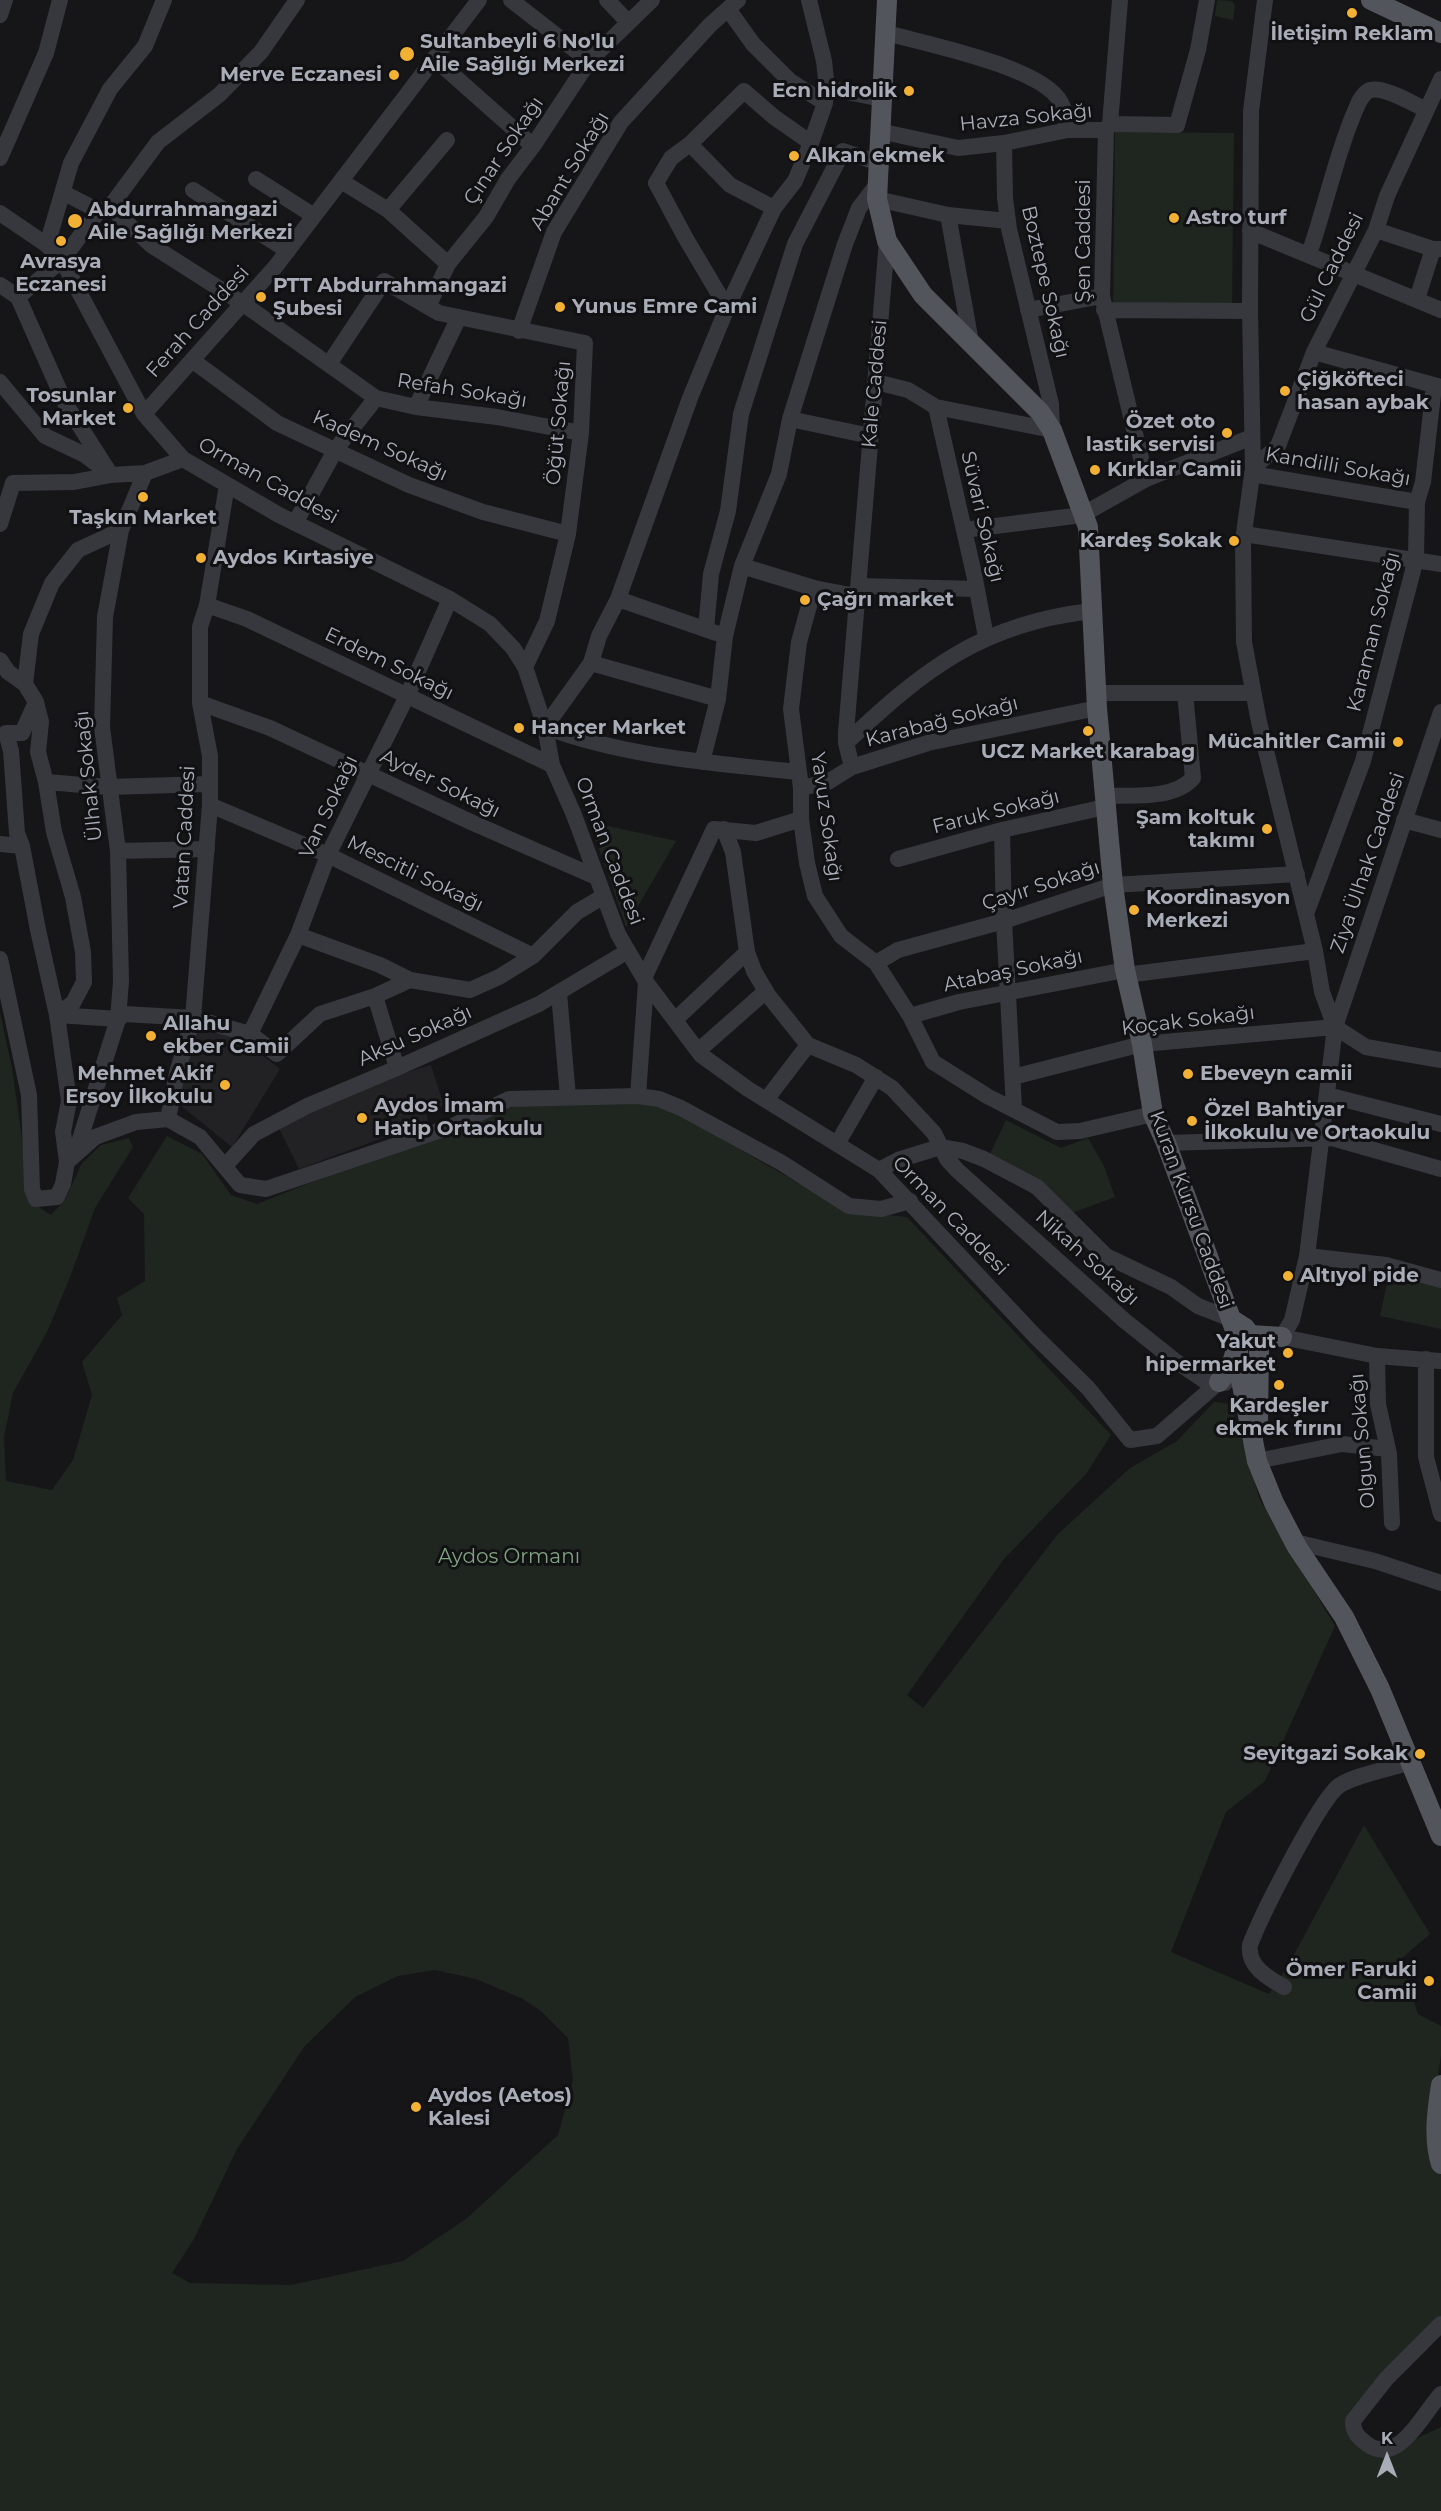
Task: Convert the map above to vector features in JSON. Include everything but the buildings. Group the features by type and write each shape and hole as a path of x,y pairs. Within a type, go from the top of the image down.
{"main road":[{"name":"Kale Caddesi","path":"887,0 887,33 879,131 878,191 887,241"},
{"path":"1371,0 1441,33"},
{"path":"1401,0 1441,19"},
{"name":"Kuran Kursu Caddesi","path":"887,241 923,295 1040,412 1052,430 1088,527 1105,801 1113,885 1126,972 1142,1044 1153,1114 1232,1319 1236,1333 1237,1358 1243,1394 1257,1461 1274,1503 1294,1542 1344,1617 1380,1689 1441,1836"},
{"name":"Kuran Kursu Caddesi","path":"1232,1319 1255,1341 1257,1461"},
{"path":"1219,1382 1237,1358 1242,1340 1255,1341 1282,1336"},
{"path":"1441,2085 1436,2118 1438,2154 1441,2164"}],"street":[{"path":"0,15 5,0"},
{"path":"0,158 46,53 60,0"},
{"path":"47,245 71,163 110,89 145,46 164,0"},
{"path":"18,297 62,260 158,142 219,95 261,52 297,0"},
{"name":"Ferah Caddesi","path":"144,414 288,251 436,60 479,0"},
{"path":"511,0 564,44 589,61"},
{"path":"607,0 628,22"},
{"name":"Çınar Sokağı","path":"428,307 448,264 486,217 508,179 533,146 589,61 652,0"},
{"path":"545,727 591,663 599,636 618,599 690,398 727,308 774,208 795,181 811,143 826,96 824,61 809,0"},
{"name":"Şen Caddesi","path":"1120,0 1108,127 1103,303 1146,479"},
{"name":"Havza Sokağı","path":"879,131 958,148 1004,143 1068,130 1177,125 1198,50 1207,0"},
{"path":"1265,0 1251,111 1252,471 1244,534 1244,642 1253,693 1315,951 1322,992 1335,1027 1307,1256 1292,1320 1282,1336 1377,1356 1434,1360 1434,1460 1441,1514"},
{"path":"733,4 753,44 790,81 826,96 882,99"},
{"name":"Abant Sokağı","path":"519,331 554,232 616,130 710,25 733,4"},
{"path":"887,33 1007,67 1043,83 1061,103 1068,130"},
{"path":"436,60 533,146"},
{"name":"Gül Caddesi","path":"1252,471 1278,446 1314,352 1376,230 1387,195 1441,79"},
{"path":"1309,254 1341,151 1359,101 1365,93 1372,89 1386,91 1426,110"},
{"path":"727,308 656,183 671,158 690,144 744,91 774,117 811,143"},
{"path":"388,210 447,140"},
{"name":"Boztepe Sokağı","path":"1004,143 1005,198 1008,221 1051,404 1052,430"},
{"path":"690,144 730,185 774,208"},
{"path":"706,629 711,574 728,511 741,414 795,244 843,151 879,163"},
{"path":"256,179 314,216"},
{"path":"341,182 388,210 448,264"},
{"path":"193,190 288,251"},
{"path":"702,762 718,699 725,636 742,566 779,474 790,419 845,243 859,208 878,191 948,215 1008,221"},
{"name":"Refah Sokağı","path":"64,193 105,209 151,245 242,303 376,398 416,408 497,417 581,433"},
{"name":"Orman Caddesi","path":"0,213 47,245 62,260 144,414 183,459 295,523 450,599 490,624 513,648 525,668 545,727 552,765 574,815 618,934 645,980 698,1051 766,1100 879,1170 1036,1337 1088,1388 1130,1440 1157,1436 1219,1382"},
{"path":"948,215 971,342"},
{"path":"1376,230 1437,249 1417,299"},
{"path":"1251,231 1355,272 1441,310"},
{"name":"Kale Caddesi","path":"852,767 846,743 887,241"},
{"name":"Öğüt Sokağı","path":"329,364 384,280 439,313 585,343 581,433 568,534 547,621 525,668"},
{"path":"0,285 18,297 65,402 111,475"},
{"path":"1028,310 1103,303 1250,311"},
{"path":"416,408 459,317"},
{"path":"1314,352 1438,387"},
{"name":"Kadem Sokağı","path":"192,360 278,423 409,485 483,512 568,534"},
{"path":"0,382 45,436 86,455 111,475"},
{"path":"876,382 908,390 936,407 1052,430"},
{"name":"Karaman Sokağı","path":"1306,914 1363,761 1416,559 1417,502 1423,482 1438,387"},
{"path":"295,523 336,449 376,398"},
{"name":"Süvari Sokağı","path":"936,407 986,638"},
{"path":"790,419 870,436"},
{"path":"964,530 1082,514 1146,479 1252,437"},
{"path":"0,524 6,481 74,482 111,475 145,473 183,459"},
{"name":"Kandilli Sokağı","path":"1252,471 1417,502"},
{"name":"Ülhak Sokağı","path":"0,959 29,1095 32,1189 36,1199 57,1197 118,1019 121,981 118,851 102,727 105,617 121,530 145,473"},
{"name":"Vatan Caddesi","path":"168,1119 177,1073 193,1018 210,805 210,756 200,703 200,627 207,605 227,485"},
{"path":"25,684 31,634 52,583 78,550 121,530"},
{"path":"1244,534 1441,564"},
{"path":"742,566 814,588 857,591 977,589"},
{"name":"Yavuz Sokağı","path":"814,588 799,642 791,709 800,780 801,819 807,863 815,896 841,936 876,963 910,1016 933,1062 987,1096 1057,1132 1080,1131 1153,1114"},
{"name":"Van Sokağı","path":"250,1034 298,935 328,855 407,696 450,599"},
{"path":"618,599 725,636"},
{"name":"Erdem Sokağı","path":"207,605 247,620 552,765"},
{"path":"846,743 885,706 956,653 986,638 1058,615 1092,611"},
{"path":"591,663 718,699"},
{"path":"2,668 25,684 36,702 41,722 38,752 46,782 54,832 73,897 83,952 84,982 73,1003 57,1015"},
{"name":"Karabağ Sokağı","path":"545,727 576,738 671,759 702,762 800,780 828,782 852,767 928,743 1098,700 1185,693 1253,693"},
{"name":"Faruk Sokağı","path":"898,859 1105,801 1168,792 1185,787 1193,778 1185,693"},
{"path":"36,702 22,734 3,733 11,751 17,832 22,846 57,1015 69,1101 63,1132 71,1158 95,1137 136,1122 168,1119 200,1137 240,1185 266,1189 453,1126 509,1099 638,1096 659,1099 681,1108 783,1163 849,1206 881,1209 909,1201"},
{"name":"Ayder Sokağı","path":"200,703 270,728 368,772 472,824 596,877"},
{"name":"Ziya Ülhak Caddesi","path":"1335,1027 1441,712"},
{"path":"46,782 108,787 210,784"},
{"name":"Mescitli Sokağı","path":"210,805 328,855 533,956"},
{"path":"719,829 756,833 801,819"},
{"path":"1404,820 1441,830"},
{"path":"719,829 733,852 747,952 754,971 766,991 808,1045 766,1100"},
{"path":"638,1096 645,980 719,829"},
{"path":"1002,830 1007,993 1014,1108"},
{"path":"0,844 22,846"},
{"path":"118,851 207,849"},
{"name":"Çayır Sokağı","path":"876,963 898,950 1004,921 1113,885 1297,874"},
{"path":"298,935 380,965 410,980 470,990 499,977 533,956 578,912 604,896"},
{"name":"Aksu Sokağı","path":"225,1166 254,1134 307,1106 398,1068 559,993 628,951"},
{"name":"Atabaş Sokağı","path":"910,1016 1007,993 1126,972 1315,951"},
{"path":"675,1020 747,952"},
{"path":"57,1015 118,1019 125,1014 193,1018 250,1034 277,1054 320,1014 375,996 410,980"},
{"path":"698,1051 766,991"},
{"path":"559,993 568,1097"},
{"path":"375,996 398,1068"},
{"path":"1335,1027 1366,1047 1441,1060"},
{"name":"Koçak Sokağı","path":"1013,1077 1142,1044 1335,1027"},
{"name":"Nikah Sokağı","path":"808,1045 856,1065 892,1088 916,1111 934,1133 940,1147 957,1170 1125,1321 1204,1381 1232,1384 1243,1394"},
{"path":"837,1144 876,1077"},
{"path":"1327,1095 1441,1124"},
{"path":"1166,1143 1332,1138 1441,1169"},
{"path":"879,1170 898,1160 940,1147 963,1150 1025,1179 1058,1207 1106,1256 1171,1287 1198,1306 1232,1319"},
{"path":"1307,1256 1386,1265 1441,1280"},
{"name":"Olgun Sokağı","path":"1377,1356 1378,1404 1388,1449 1392,1523"},
{"path":"1257,1461 1342,1444 1388,1449"},
{"path":"1294,1542 1375,1561 1441,1583"},
{"path":"1284,1987 1270,1979 1253,1964 1249,1953 1250,1946 1278,1886 1325,1800 1346,1782 1411,1762"},
{"path":"1441,2325 1386,2379 1353,2421 1353,2429 1359,2437 1375,2449 1384,2450 1397,2446 1441,2394"}],"shaded area":[{"name":"Mehmet Akif Ersoy İlkokulu","path":"198,1021 246,1043 280,1069 232,1147 175,1101"},
{"name":"Aydos İmam Hatip Ortaokulu","path":"431,1065 444,1106 426,1112 428,1121 299,1169 279,1128 349,1090"}],"green space":[{"path":"1217,0 1232,1 1235,5 1233,20 1215,16"},
{"name":"Astro turf","path":"1115,132 1234,133 1232,304 1113,303"},
{"path":"590,822 676,841 626,927"},
{"name":"Aydos Ormanı","path":"0,1013 12,1068 31,1202 51,1215 65,1200 82,1163 101,1145 129,1138 133,1147 95,1208 47,1332 13,1393 4,1437 6,1481 52,1490 73,1460 92,1395 82,1362 122,1315 117,1298 145,1281 144,1214 128,1198 167,1136 202,1154 231,1195 257,1204 440,1131 516,1106 659,1103 847,1211 907,1217 1111,1435 1086,1474 1004,1559 907,1695 923,1708 1058,1534 1130,1468 1177,1441 1214,1402 1231,1404 1260,1500 1335,1626 1265,1781 1226,1812 1171,1952 1269,1994 1289,1964 1364,1825 1430,1934 1400,1960 1418,2014 1441,2026 1441,2056 1430,2124 1441,2163 1441,2316 1348,2418 1381,2455 1441,2427 1441,2511 0,2511","holes":["435,1970 476,1979 523,1999 542,2012 568,2038 573,2081 558,2135 466,2219 403,2261 291,2285 190,2283 172,2273 194,2239 237,2149 304,2047 355,1997 398,1976"]},
{"path":"1006,1120 1061,1148 1088,1138 1104,1166 1115,1197 1072,1213 1044,1187 989,1156"},
{"path":"1389,1274 1441,1285 1441,1329 1380,1316"}],"place":[{"name":"İletişim Reklam","path":"1352,13"},
{"name":"Sultanbeyli 6 No'lu Aile Sağlığı Merkezi","path":"407,54"},
{"name":"Merve Eczanesi","path":"394,75"},
{"name":"Ecn hidrolik","path":"909,91"},
{"name":"Alkan ekmek","path":"794,156"},
{"name":"Astro turf","path":"1174,218"},
{"name":"Abdurrahmangazi Aile Sağlığı Merkezi","path":"75,221"},
{"name":"Avrasya Eczanesi","path":"61,241"},
{"name":"PTT Abdurrahmangazi Şubesi","path":"261,297"},
{"name":"Yunus Emre Cami","path":"560,307"},
{"name":"Çiğköfteci hasan aybak","path":"1285,391"},
{"name":"Tosunlar Market","path":"128,408"},
{"name":"Özet oto lastik servisi","path":"1227,433"},
{"name":"Kırklar Camii","path":"1095,470"},
{"name":"Taşkın Market","path":"143,497"},
{"name":"Kardeş Sokak","path":"1234,541"},
{"name":"Aydos Kırtasiye","path":"201,558"},
{"name":"Çağrı market","path":"805,600"},
{"name":"Hançer Market","path":"519,728"},
{"name":"UCZ Market karabag","path":"1088,731"},
{"name":"Mücahitler Camii","path":"1398,742"},
{"name":"Şam koltuk takımı","path":"1267,829"},
{"name":"Koordinasyon Merkezi","path":"1134,910"},
{"name":"Allahu ekber Camii","path":"151,1036"},
{"name":"Ebeveyn camii","path":"1188,1074"},
{"name":"Mehmet Akif Ersoy İlkokulu","path":"225,1085"},
{"name":"Aydos İmam Hatip Ortaokulu","path":"362,1118"},
{"name":"Özel Bahtiyar İlkokulu ve Ortaokulu","path":"1192,1121"},
{"name":"Altıyol pide","path":"1288,1276"},
{"name":"Yakut hipermarket","path":"1288,1353"},
{"name":"Kardeşler ekmek fırını","path":"1279,1385"},
{"name":"Seyitgazi Sokak","path":"1420,1754"},
{"name":"Ömer Faruki Camii","path":"1429,1981"},
{"name":"Aydos (Aetos) Kalesi","path":"416,2107"}]}
